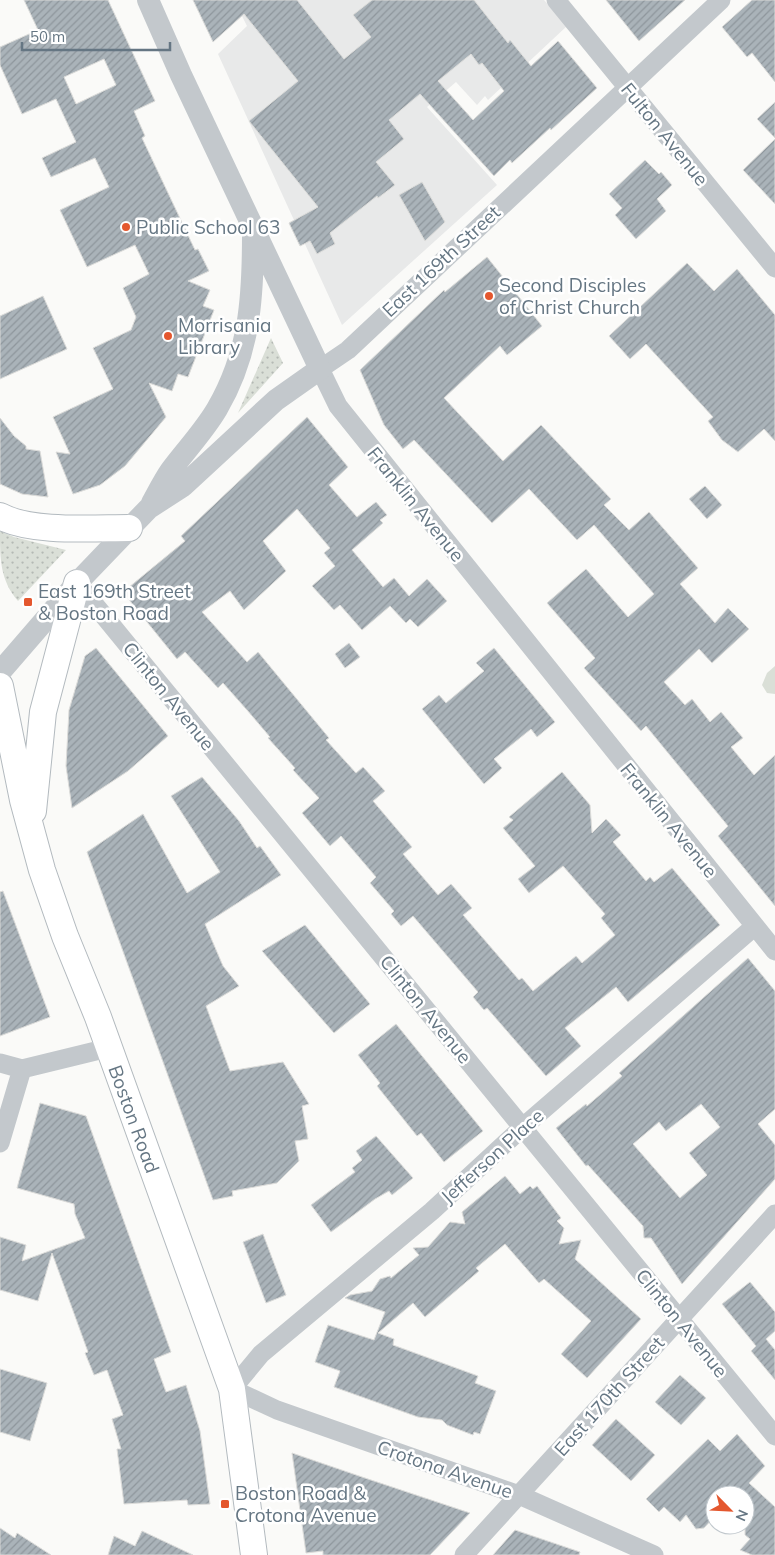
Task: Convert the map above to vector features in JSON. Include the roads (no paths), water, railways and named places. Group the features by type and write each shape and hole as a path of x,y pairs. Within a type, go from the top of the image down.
{"main road":[{"path":"0,516 24,524 66,529 129,528"},
{"path":"32,832 43,712 77,583"},
{"name":"Boston Road","path":"0,686 8,732 32,832 65,936 98,1017 232,1389 254,1555"}],"street":[{"name":"Franklin Avenue","path":"148,0 253,229 307,337 338,406 775,951"},
{"name":"Fulton Avenue","path":"556,0 775,268"},
{"name":"East 169th Street","path":"0,672 77,583 149,508 183,486 276,400 348,350 626,86 721,0"},
{"name":"East 169th Street","path":"149,508 170,472 217,408 242,353 249,320 253,281 253,229"},
{"name":"Clinton Avenue","path":"77,583 775,1436"},
{"name":"Jefferson Place","path":"232,1389 261,1354 432,1211 523,1127 755,926"},
{"path":"0,1063 22,1069 108,1048"},
{"path":"0,1143 22,1069"},
{"name":"East 170th Street","path":"464,1555 775,1214"},
{"name":"Crotona Avenue","path":"232,1389 277,1410 519,1495 654,1555"}],"place":[{"name":"Public School 63","path":"126,227"},
{"name":"Second Disciples of Christ Church","path":"489,296"},
{"name":"Morrisania Library","path":"168,336"},
{"name":"East 169th Street & Boston Road","path":"28,602"},
{"name":"Boston Road & Crotona Avenue","path":"225,1504"}]}
